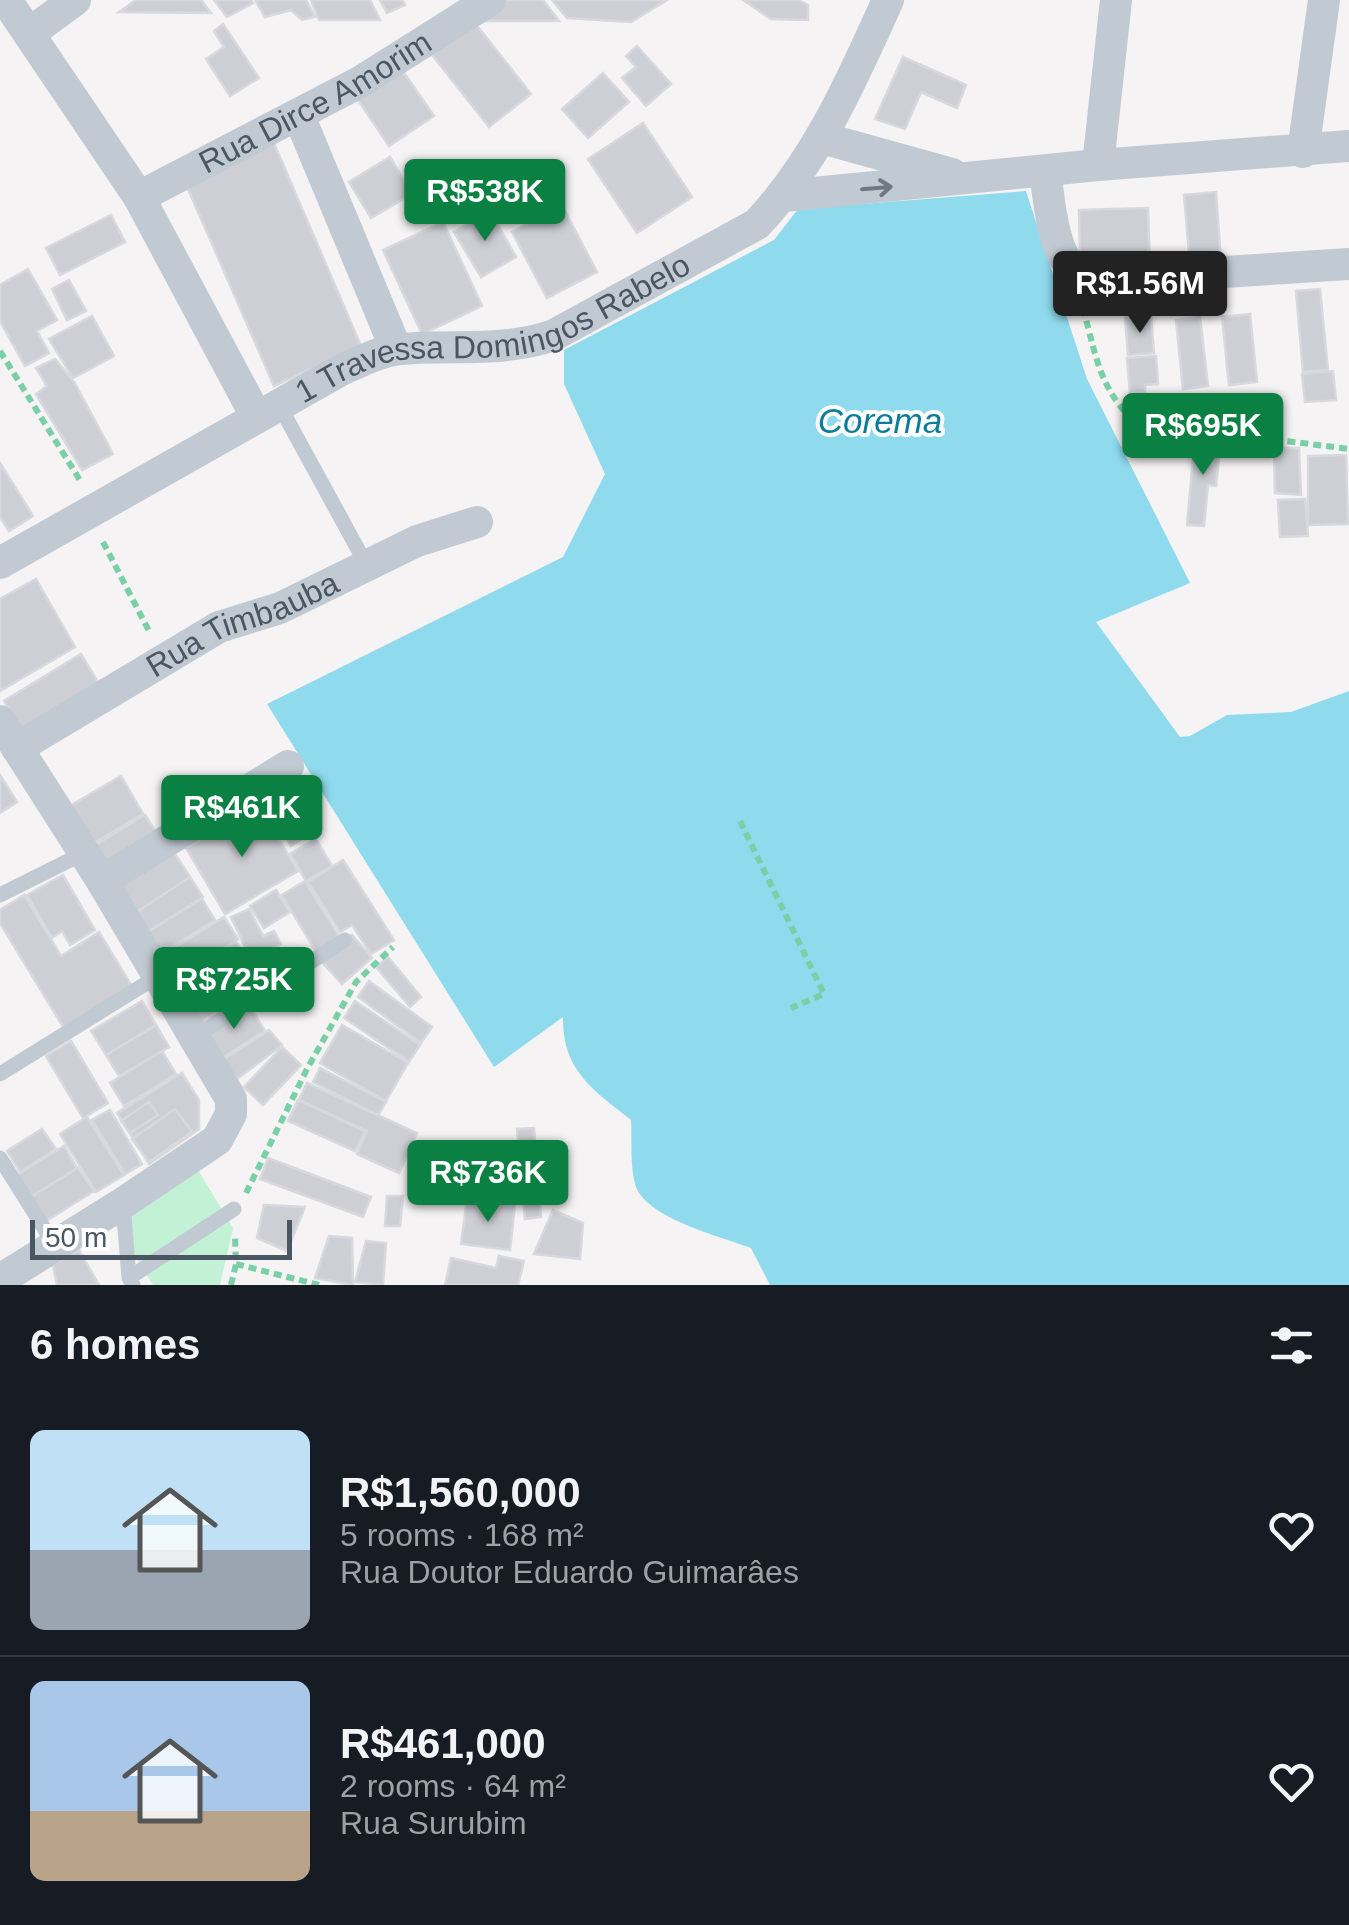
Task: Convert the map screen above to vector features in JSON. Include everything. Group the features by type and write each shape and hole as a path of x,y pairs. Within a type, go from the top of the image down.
{"street":[{"path":"6,0 139,198 267,409"},
{"path":"30,32 75,0"},
{"name":"Rua Dirce Amorim","path":"139,198 360,82 490,0"},
{"name":"1 Travessa Domingos Rabelo","path":"0,563 341,370 396,349 495,348 528,344 554,335 757,224 783,196 822,138 888,0"},
{"path":"1098,165 1116,0"},
{"path":"1303,152 1324,0"},
{"path":"299,116 396,349"},
{"path":"822,138 971,179"},
{"path":"783,196 1098,165 1349,146"},
{"path":"1045,171 1060,247 1074,270 1099,280 1349,264"},
{"name":"Rua Timbauba","path":"8,735 165,660 219,626 280,608 366,564 477,522"},
{"path":"0,1280 217,1140 231,1114 230,1099 194,1037 102,881 8,735"},
{"path":"102,881 288,766"}],"lane":[{"path":"267,409 366,564"},
{"path":"0,895 82,854"},
{"path":"194,1037 345,940"},
{"path":"0,1074 158,976"},
{"path":"0,1158 54,1244"},
{"path":"123,1204 132,1282 234,1209"}],"path":[{"path":"1074,270 1103,383 1126,416 1147,435 1239,435 1349,449"},
{"path":"0,351 93,512 165,660"},
{"path":"740,821 824,994 791,1008"},
{"path":"231,1285 236,1264 234,1209 250,1189 307,1068 356,982 393,948"},
{"path":"236,1264 319,1285"}],"green space":[{"path":"198,1170 233,1228 220,1285 153,1285 114,1223"}],"water":[{"name":"Corema","path":"1026,191 1087,379 1190,583 1096,622 1180,737 1190,736 1227,715 1291,712 1349,691 1349,1285 770,1285 751,1248 667,1216 641,1196 633,1177 631,1120 593,1088 574,1065 564,1035 563,1017 494,1067 267,704 563,557 605,474 564,384 564,350 774,240 798,209"}],"building":[{"path":"136,0 201,0 211,13 119,12"},
{"path":"214,0 251,0 253,3 227,17"},
{"path":"255,0 306,0 315,17 302,20 291,10 265,17"},
{"path":"311,0 370,0 380,20 319,20"},
{"path":"380,0 402,0 405,5 387,13"},
{"path":"496,0 543,0 559,21 479,21"},
{"path":"552,0 667,0 631,22 567,18"},
{"path":"743,0 798,0 808,5 808,20 771,19"},
{"path":"471,18 531,94 489,127 429,51"},
{"path":"223,24 259,78 230,96 206,59 224,47 214,31"},
{"path":"637,46 671,84 646,106 622,78 636,67 626,56"},
{"path":"903,57 966,85 957,108 921,92 905,129 875,119"},
{"path":"400,67 434,116 389,146 356,97"},
{"path":"603,73 629,102 588,138 562,109"},
{"path":"643,123 692,197 637,233 588,159"},
{"path":"270,134 361,346 274,386 182,175"},
{"path":"390,157 412,194 371,218 349,182"},
{"path":"1216,192 1221,262 1190,265 1184,195"},
{"path":"556,194 597,272 547,298 512,232 535,219 528,208"},
{"path":"1148,208 1150,270 1096,272 1080,257 1079,210"},
{"path":"490,211 516,257 481,277 454,232"},
{"path":"111,215 125,242 60,275 46,248"},
{"path":"443,222 482,306 422,334 383,250"},
{"path":"28,269 57,320 37,331 49,353 25,366 0,321 0,285"},
{"path":"69,280 86,311 67,320 52,289"},
{"path":"1320,289 1328,370 1303,372 1296,291"},
{"path":"1250,314 1257,382 1229,385 1222,317"},
{"path":"92,316 114,356 73,378 49,339"},
{"path":"1151,316 1154,353 1128,355 1125,318"},
{"path":"1200,317 1208,386 1183,389 1176,320"},
{"path":"1156,356 1158,384 1145,385 1145,392 1130,393 1127,358"},
{"path":"55,359 74,382 113,454 82,470 36,394 47,386 36,368"},
{"path":"1333,371 1336,400 1305,402 1302,374"},
{"path":"1209,398 1214,426 1192,430 1187,401"},
{"path":"1195,437 1221,440 1216,486 1208,485 1204,526 1187,525"},
{"path":"1274,448 1299,448 1301,495 1275,493"},
{"path":"1346,455 1348,524 1308,525 1308,456"},
{"path":"0,463 33,516 9,531 0,517"},
{"path":"1305,499 1308,536 1280,537 1278,500"},
{"path":"36,579 75,647 0,691 0,599"},
{"path":"81,654 99,684 23,731 4,701"},
{"path":"0,775 17,802 0,813"},
{"path":"121,776 143,814 92,844 70,806"},
{"path":"289,780 302,802 290,810 306,836 291,846 261,797"},
{"path":"258,805 298,871 225,914 186,848"},
{"path":"145,815 161,840 105,874 89,849"},
{"path":"316,839 332,866 306,881 290,854"},
{"path":"173,851 190,877 135,913 118,887"},
{"path":"343,860 394,940 371,954 352,925 340,932 308,882"},
{"path":"63,875 95,930 70,945 62,931 52,938 27,895"},
{"path":"190,877 203,897 147,932 135,913"},
{"path":"305,881 340,938 316,952 282,895"},
{"path":"276,890 290,912 264,928 250,906"},
{"path":"24,895 61,956 99,932 133,988 65,1030 0,923 0,910"},
{"path":"202,899 215,920 160,954 146,933"},
{"path":"249,909 263,936 274,931 281,944 251,959 231,917"},
{"path":"224,917 238,939 172,980 158,958"},
{"path":"352,935 372,958 342,984 322,962"},
{"path":"236,942 248,961 186,999 174,980"},
{"path":"255,957 271,979 248,995 233,972"},
{"path":"388,957 421,997 410,1007 376,967"},
{"path":"232,974 246,994 201,1022 188,1001"},
{"path":"369,981 432,1027 421,1043 358,997"},
{"path":"142,1001 156,1025 106,1055 91,1031"},
{"path":"355,1001 420,1045 409,1062 344,1018"},
{"path":"249,1005 265,1031 220,1059 203,1033"},
{"path":"156,1025 169,1047 119,1076 106,1055"},
{"path":"342,1025 408,1063 386,1101 320,1063"},
{"path":"269,1030 282,1045 237,1079 223,1060"},
{"path":"71,1041 108,1103 83,1118 46,1056"},
{"path":"282,1047 301,1065 263,1105 244,1087"},
{"path":"162,1051 176,1074 124,1106 110,1083"},
{"path":"320,1068 386,1102 378,1115 313,1082"},
{"path":"182,1073 199,1100 199,1129 149,1164 117,1113"},
{"path":"307,1083 417,1133 399,1173 357,1154 367,1131 299,1100"},
{"path":"298,1100 365,1131 355,1151 288,1121"},
{"path":"149,1102 158,1115 130,1133 121,1121"},
{"path":"175,1109 192,1132 149,1162 132,1139"},
{"path":"110,1110 142,1164 125,1174 92,1120"},
{"path":"87,1117 124,1175 96,1192 60,1134"},
{"path":"534,1128 541,1217 525,1219 517,1129"},
{"path":"42,1129 56,1149 20,1172 7,1151"},
{"path":"64,1146 77,1168 31,1197 17,1175"},
{"path":"268,1158 371,1197 363,1217 260,1179"},
{"path":"78,1168 94,1191 46,1221 31,1197"},
{"path":"387,1196 403,1196 400,1226 385,1226"},
{"path":"467,1199 515,1205 510,1250 461,1244"},
{"path":"264,1205 305,1207 287,1251 257,1238"},
{"path":"553,1210 583,1223 580,1259 534,1254"},
{"path":"329,1236 352,1238 353,1285 315,1278"},
{"path":"366,1241 386,1243 383,1285 355,1282"},
{"path":"79,1250 99,1285 57,1285 53,1265"},
{"path":"499,1256 524,1261 518,1285 445,1285 451,1258 496,1268"}]}
